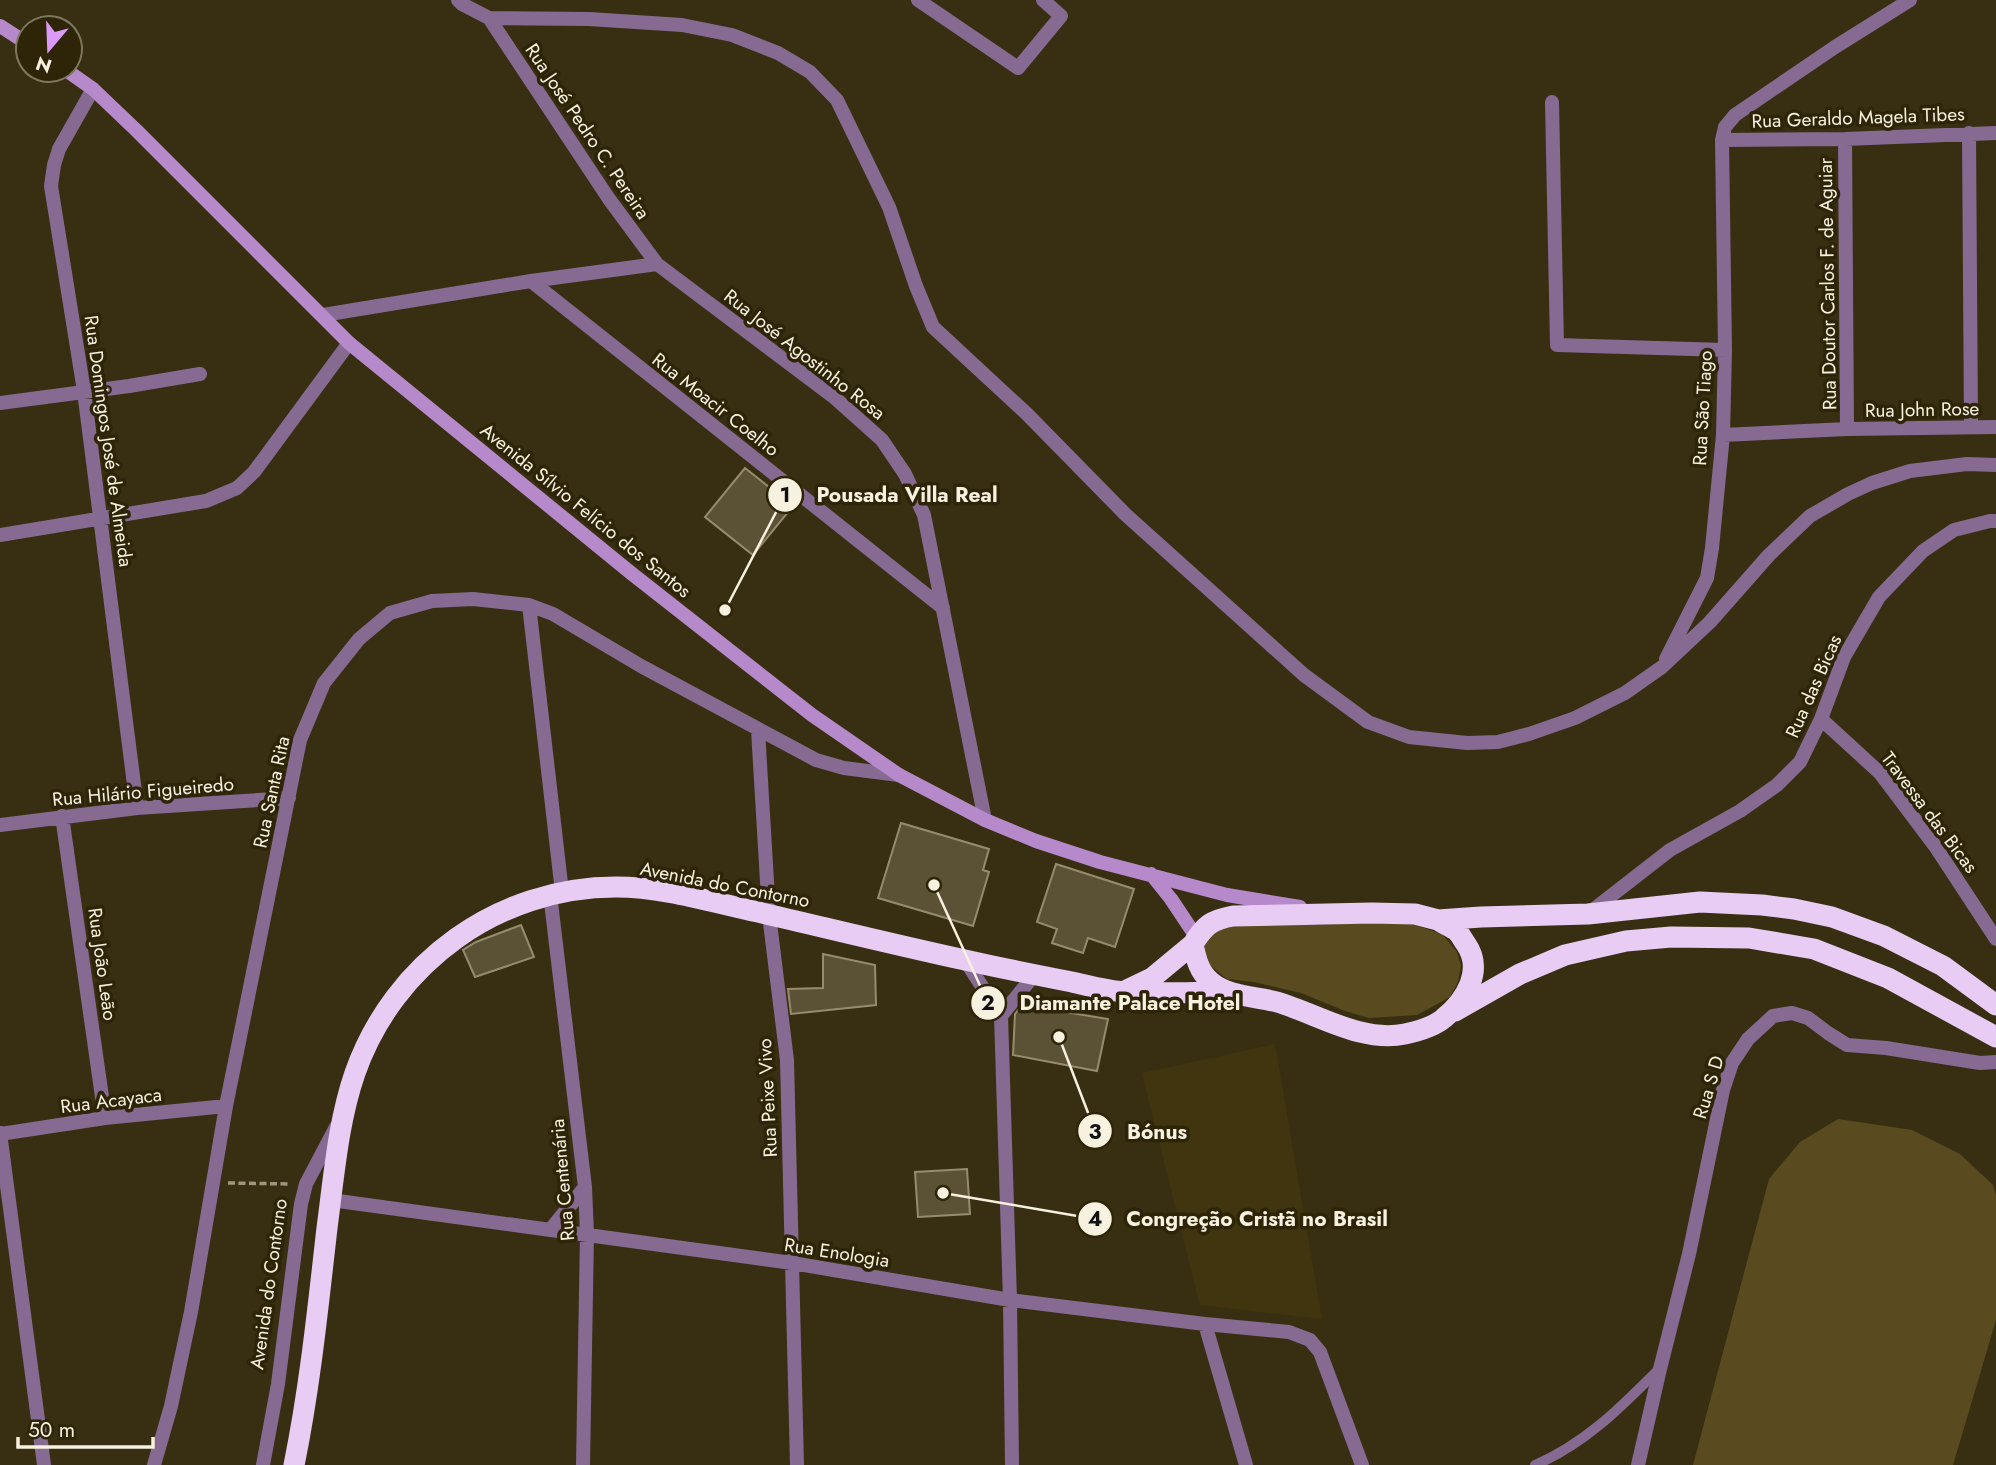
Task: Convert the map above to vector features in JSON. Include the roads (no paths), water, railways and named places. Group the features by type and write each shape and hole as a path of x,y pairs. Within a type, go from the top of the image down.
{"highway":[{"name":"Avenida do Contorno","path":"294,1465 312,1353 342,1117 356,1069 386,1009 414,974 456,938 489,918 519,904 556,893 620,887 655,890 965,960 1122,992 1229,992 1273,1001 1337,1025 1383,1036 1403,1035 1428,1028 1520,974 1565,955 1626,941 1671,937 1749,938 1814,949 1888,978 1996,1037"},
{"path":"1438,920 1588,914 1700,902 1794,909 1832,917 1884,936 1942,967 1996,1005"},
{"path":"1122,992 1152,978 1217,919 1233,916 1354,912 1415,914 1438,920 1458,932 1474,960 1474,975 1467,992 1444,1018"},
{"path":"1195,941 1198,965 1210,982 1229,992"}],"main road":[{"name":"Avenida Sílvio Felício dos Santos","path":"84,83 136,130 349,343 727,649 812,715 900,775 985,820 1036,841 1100,862 1227,895 1354,912"},
{"path":"1151,874 1171,899 1195,941"}],"street":[{"path":"457,0 489,18 589,19 682,25 732,35 778,53 810,72 837,100 889,207 933,327 1027,414 1125,514 1304,676 1368,722 1409,737 1467,743 1498,742 1575,718 1625,693 1662,667 1710,622 1769,555 1810,516 1838,499 1872,483 1910,471 1967,464 1996,465"},
{"path":"918,0 1017,68 1061,16 1043,0"},
{"path":"1722,140 1725,128 1735,115 1910,0"},
{"name":"Rua José Pedro C. Pereira","path":"489,18 609,199 657,264"},
{"name":"Rua Domingos José de Almeida","path":"93,89 58,149 51,186 84,391 137,808"},
{"path":"1552,102 1558,345 1725,351"},
{"path":"1969,133 1971,427"},
{"name":"Rua Geraldo Magela Tibes","path":"1722,140 1845,139 1996,133"},
{"name":"Rua Doutor Carlos F. de Aguiar","path":"1845,139 1847,429"},
{"name":"Rua São Tiago","path":"1662,667 1707,578 1713,548 1723,435 1725,351 1722,140"},
{"path":"323,316 531,281 657,264"},
{"name":"Rua José Agostinho Rosa","path":"657,264 835,398 882,440 905,474 924,515 985,820"},
{"name":"Rua Moacir Coelho","path":"531,281 943,608"},
{"path":"0,535 206,501 237,488 254,472 349,343"},
{"path":"0,403 200,374"},
{"name":"Rua John Rose","path":"1723,435 1847,429 1996,427"},
{"name":"Rua das Bicas","path":"1588,914 1670,850 1740,811 1777,785 1800,762 1821,719 1843,657 1879,597 1923,551 1954,530 1990,521 1996,522"},
{"name":"Rua Santa Rita","path":"154,1465 172,1406 191,1312 226,1106 300,740 324,683 359,639 390,613 432,601 472,600 529,605 553,614 641,666 816,760 844,768 900,775"},
{"name":"Rua Centenária","path":"529,605 585,1187 587,1234 583,1465"},
{"name":"Travessa das Bicas","path":"1821,719 1881,773 1935,846 1996,939"},
{"name":"Rua Peixe Vivo","path":"758,730 769,915 787,1060 797,1465"},
{"name":"Rua Hilário Figueiredo","path":"0,825 137,808 289,798"},
{"name":"Rua João Leão","path":"62,816 105,1118"},
{"path":"965,960 1000,1016 1010,1300 1012,1465"},
{"path":"1000,1016 1034,975"},
{"name":"Rua S D","path":"1638,1465 1689,1254 1723,1090 1732,1063 1748,1039 1773,1016 1792,1013 1808,1018 1847,1045 1886,1048 1979,1063 1996,1062"},
{"path":"1966,1020 1996,1048"},
{"name":"Rua Acayaca","path":"0,1134 105,1118 226,1106"},
{"name":"Avenida do Contorno","path":"263,1465 278,1384 298,1221 306,1184 342,1117"},
{"path":"0,1134 6,1224 44,1465"},
{"path":"551,1229 585,1187"},
{"name":"Rua Enologia","path":"331,1200 792,1263 1010,1300 1297,1334 1314,1344 1324,1362 1362,1465"},
{"path":"1205,1324 1246,1465"}],"lane":[{"path":"1535,1465 1579,1442 1613,1415 1660,1369"}],"place":[{"name":"Pousada Villa Real","path":"725,610"},
{"name":"Diamante Palace Hotel","path":"934,885"},
{"name":"Bónus","path":"1059,1037"},
{"name":"Congreção Cristã no Brasil","path":"943,1193"}]}
